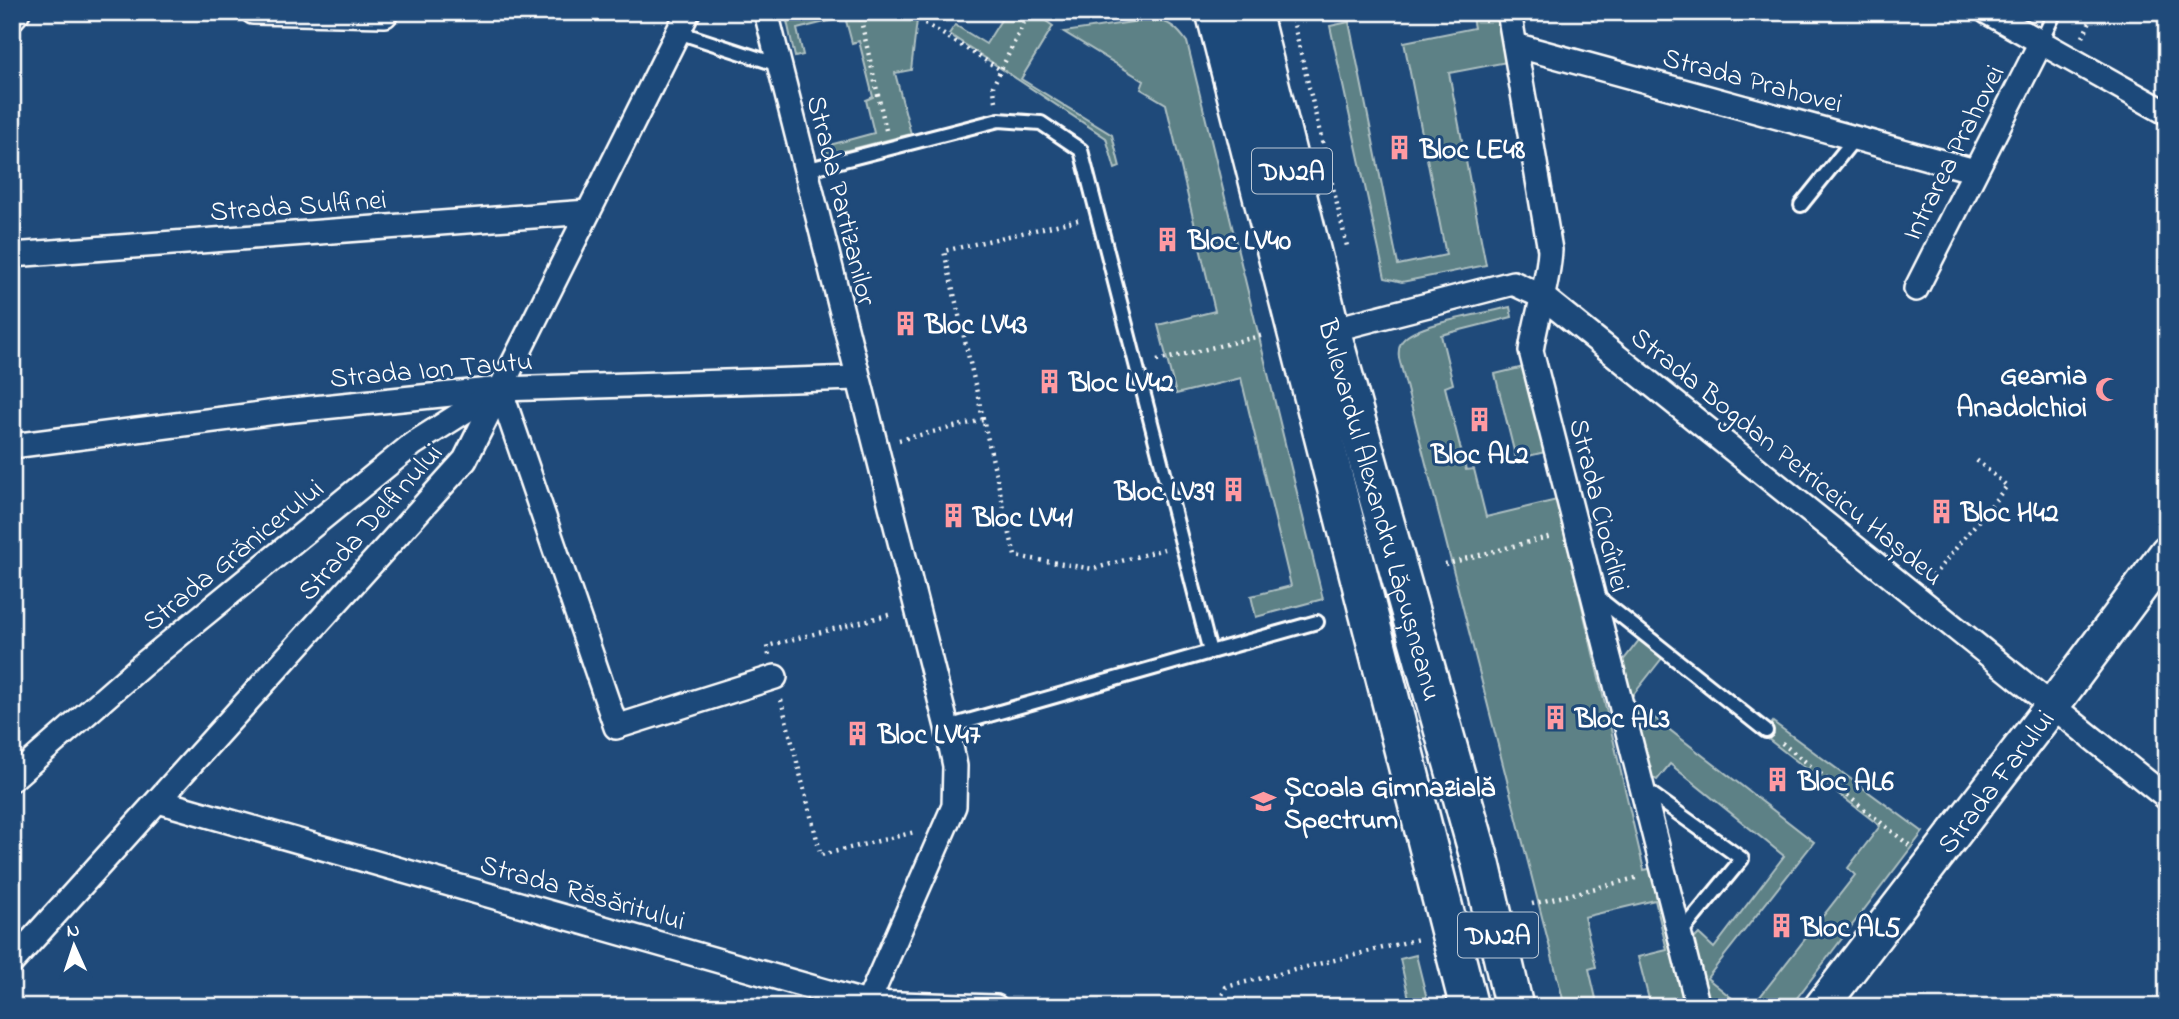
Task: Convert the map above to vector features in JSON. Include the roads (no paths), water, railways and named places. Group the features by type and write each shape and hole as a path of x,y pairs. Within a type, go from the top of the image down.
{"main road":[{"name":"Bulevardul Alexandru Lăpușneanu","path":"1215,12 1469,1007"},
{"name":"Bulevardul Alexandru Lăpușneanu","path":"1252,12 1331,330 1481,864 1514,1007"}],"street":[{"path":"12,19 18,12"},
{"path":"253,12 385,15"},
{"name":"Strada Partizanilor","path":"766,12 955,766 954,806 867,1005"},
{"name":"Strada Ciocîrliei","path":"1508,12 1550,250 1548,275 1531,351 1698,1007"},
{"path":"1987,12 2167,113"},
{"name":"Strada Delfinului","path":"12,962 465,460 683,22"},
{"name":"Intrarea Prahovei","path":"1916,289 2041,42"},
{"name":"Strada Prahovei","path":"1515,45 1975,171"},
{"name":"Strada Sulfinei","path":"12,255 588,212"},
{"name":"Strada Bogdan Petriceicu Hașdeu","path":"1331,330 1513,284 1543,297 2167,798"},
{"name":"Strada Ion Tautu","path":"12,446 284,411 500,389 857,378"},
{"path":"500,389 616,727 775,677"},
{"name":"Strada Grănicerului","path":"12,779 141,666 413,444 500,389"},
{"name":"Strada Farului","path":"1821,1007 2167,552"},
{"name":"Strada Răsăritului","path":"158,801 867,1005 996,1007"}],"lane":[{"path":"2041,42 2055,12"},
{"path":"683,22 779,65"},
{"path":"805,170 999,120 1041,122 1081,150 1210,652"},
{"path":"1801,205 1855,138"},
{"path":"1593,594 1766,731"},
{"path":"947,727 1317,622"},
{"path":"1642,787 1742,859 1679,934"}],"place":[{"name":"Bloc LE48","path":"1400,148"},
{"name":"Bloc LV40","path":"1168,239"},
{"name":"Bloc LV43","path":"905,323"},
{"name":"Bloc LV42","path":"1049,381"},
{"name":"Geamia Anadolchioi","path":"2107,390"},
{"name":"Bloc AL2","path":"1480,419"},
{"name":"Bloc LV39","path":"1234,490"},
{"name":"Bloc H42","path":"1941,511"},
{"name":"Bloc LV41","path":"953,516"},
{"name":"Bloc AL3","path":"1555,717"},
{"name":"Bloc LV47","path":"858,733"},
{"name":"Bloc AL6","path":"1778,780"},
{"name":"Școala Gimnazială Spectrum","path":"1264,802"},
{"name":"Bloc AL5","path":"1781,926"}]}
